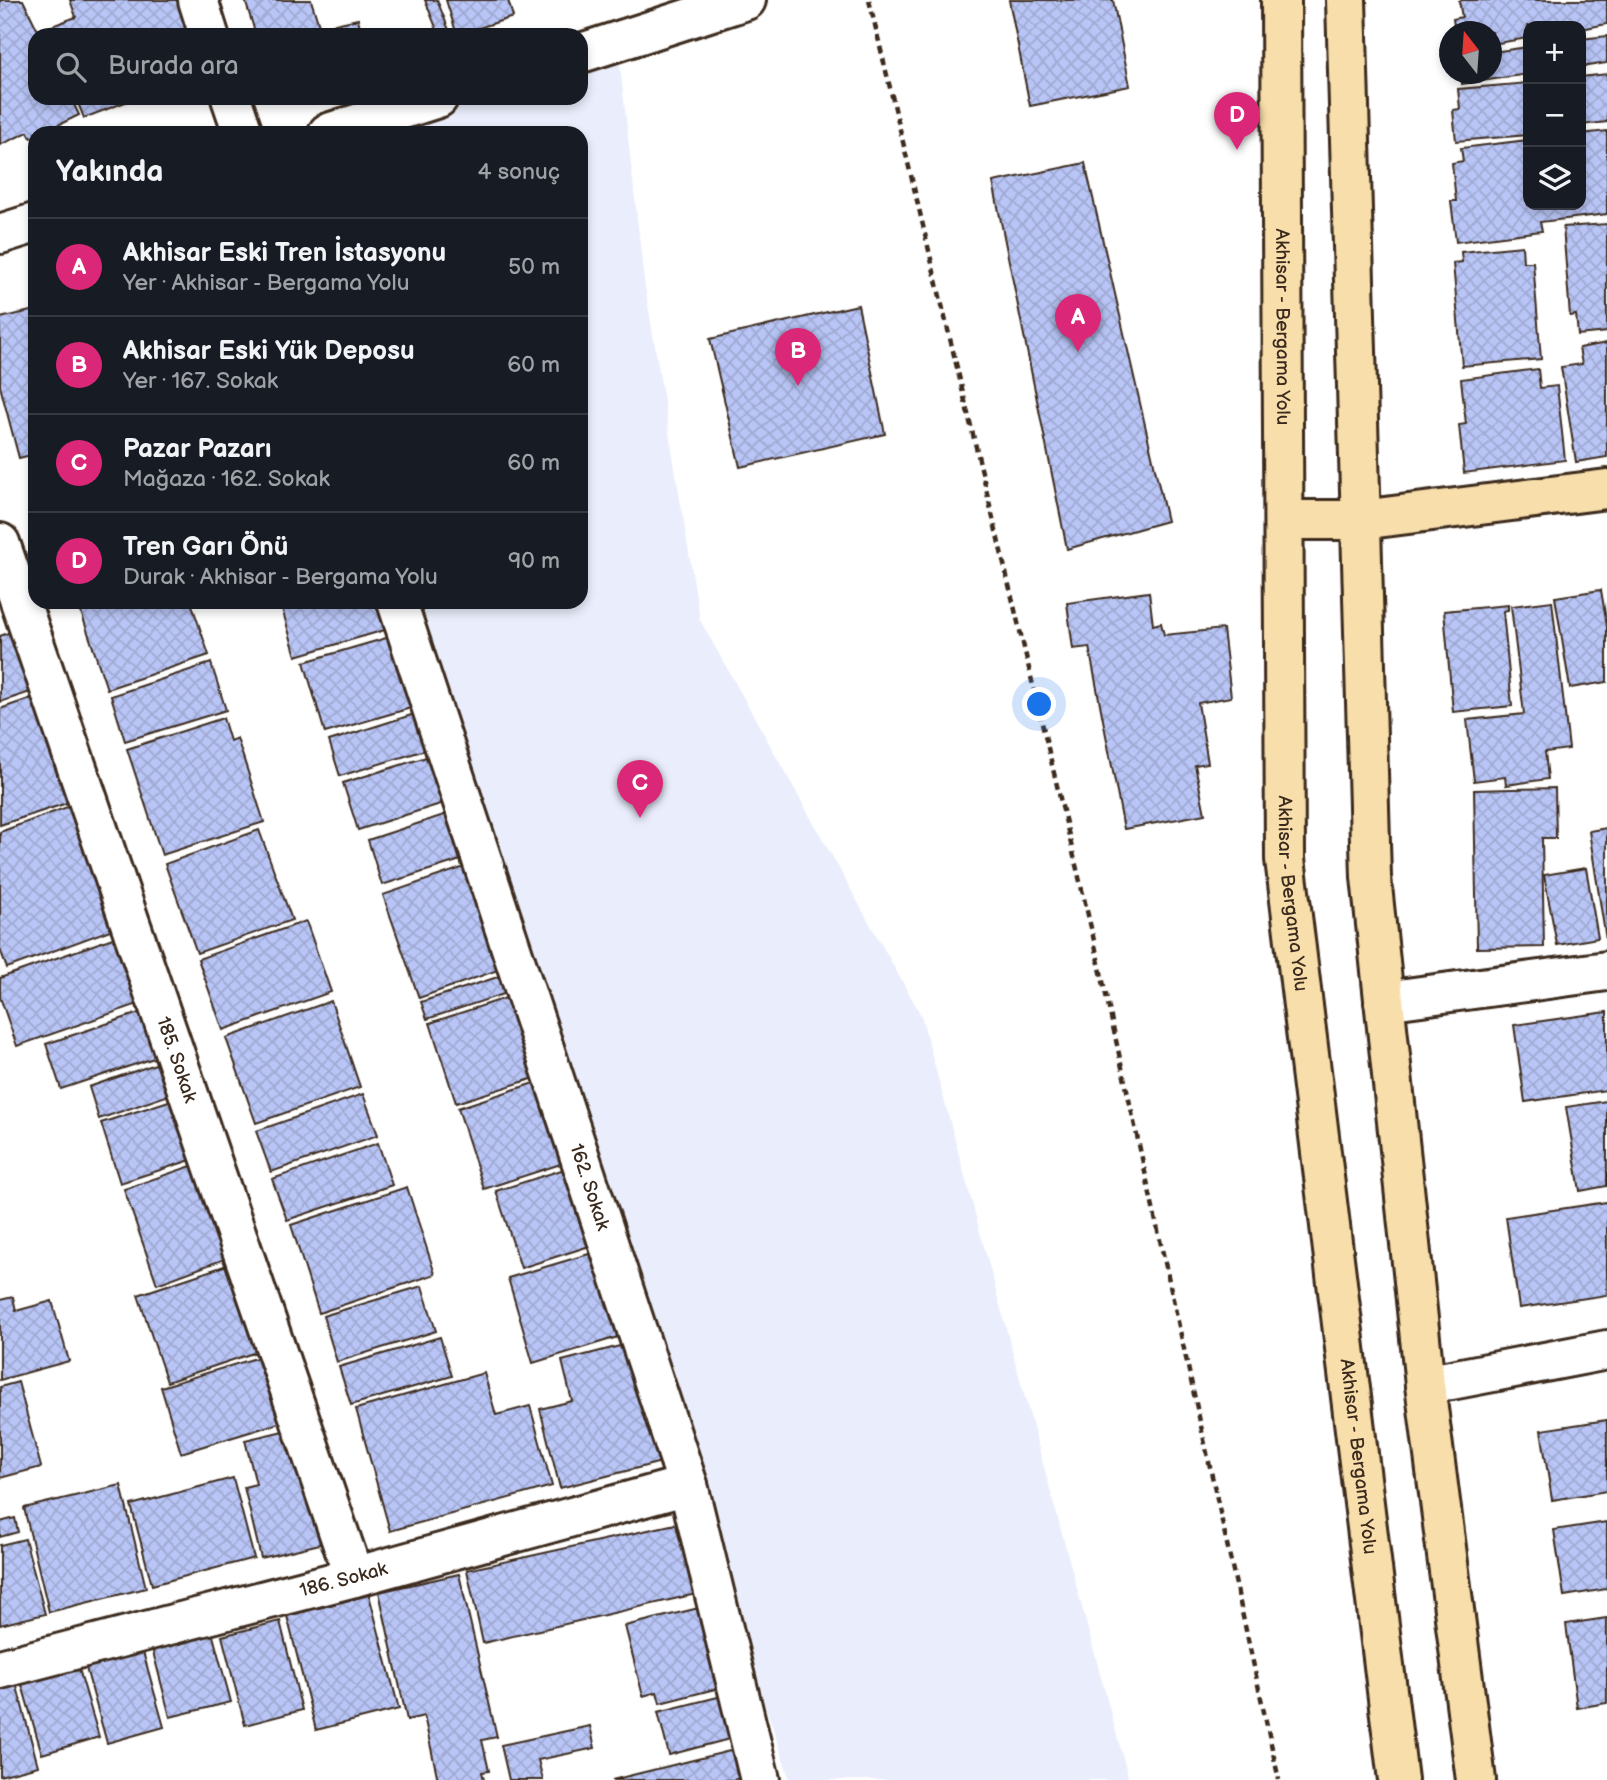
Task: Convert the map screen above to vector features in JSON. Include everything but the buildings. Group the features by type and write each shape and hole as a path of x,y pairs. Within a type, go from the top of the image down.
{"main road":[{"name":"Akhisar - Bergama Yolu","path":"1281,0 1285,859 1398,1780"},
{"path":"1346,0 1371,877 1424,1385 1476,1780"},
{"path":"1284,520 1361,520 1607,489"}],"street":[{"path":"198,0 207,28"},
{"path":"588,50 746,0"},
{"path":"233,105 241,126"},
{"path":"350,126 416,105"},
{"path":"0,233 28,225"},
{"name":"185. Sokak","path":"0,543 354,1577"},
{"name":"162. Sokak","path":"399,609 688,1485 760,1780"},
{"path":"1384,1001 1607,971"},
{"path":"1424,1385 1607,1350"},
{"name":"186. Sokak","path":"0,1669 354,1577 688,1485"}],"path":[{"path":"870,2 1093,936 1279,1780"}],"shaded area":[{"path":"618,47 644,280 700,620 921,1015 1129,1780 790,1780 401,609 588,609 588,126 355,126 425,105 588,105 588,56"}],"place":[{"name":"Tren Garı Önü","path":"1237,150"},
{"name":"Akhisar Eski Tren İstasyonu","path":"1078,352"},
{"name":"Akhisar Eski Yük Deposu","path":"798,386"},
{"name":"Pazar Pazarı","path":"640,818"}]}
